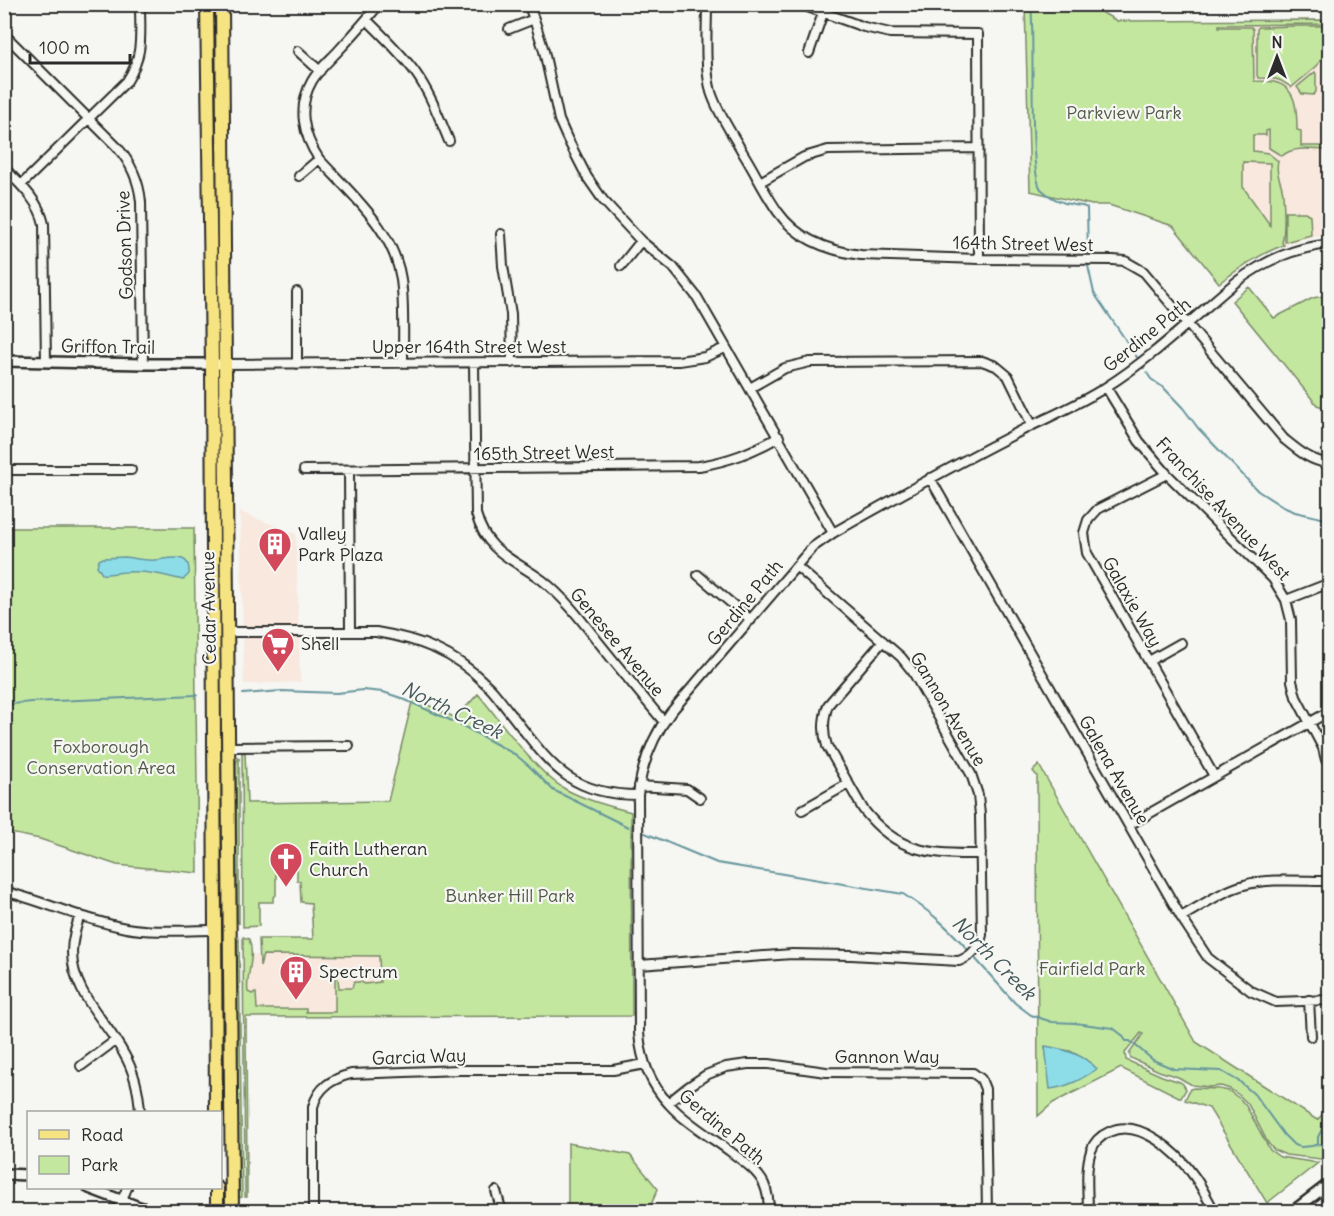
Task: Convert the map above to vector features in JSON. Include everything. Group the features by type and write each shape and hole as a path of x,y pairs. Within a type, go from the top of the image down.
{"main road":[{"name":"Cedar Avenue","path":"207,4 227,632 232,1212"},
{"name":"Cedar Avenue","path":"216,1111 213,590 222,4"},
{"path":"213,590 219,617 227,632"},
{"path":"217,1189 217,1212"}],"street":[{"path":"21,185 127,81 137,64 140,44 140,4"},
{"path":"379,4 313,80 305,97 303,116 307,137 319,159 376,222 394,254 402,288 403,363"},
{"path":"528,4 544,51 559,120 587,177 603,200 641,241 673,267 697,297 833,532"},
{"name":"164th Street West","path":"707,4 708,76 711,92 721,116 778,213 810,240 832,249 861,255 1125,261 1144,272 1284,439 1305,456 1329,464"},
{"path":"799,4 864,27 891,33 978,34 979,259"},
{"path":"809,52 823,13"},
{"path":"509,29 534,19"},
{"path":"367,20 394,46 416,74 434,105 449,141"},
{"name":"Godson Drive","path":"4,34 117,147 137,177 141,202 143,364"},
{"path":"298,51 320,70"},
{"path":"760,182 804,157 828,150 978,148"},
{"path":"299,176 319,159"},
{"path":"4,168 21,185 39,209 44,224 46,362"},
{"path":"501,234 503,266 511,314 512,363"},
{"path":"621,266 641,241"},
{"name":"Gerdine Path","path":"769,1212 767,1193 763,1183 749,1165 668,1103 654,1083 645,1064 640,1044 638,795 640,775 653,740 664,722 796,566 813,547 833,532 930,478 1106,387 1136,366 1236,282 1275,257 1304,248 1329,244"},
{"path":"297,292 297,364"},
{"name":"Upper 164th Street West","path":"218,364 679,361 705,357 725,348"},
{"name":"Griffon Trail","path":"4,361 218,364"},
{"path":"750,388 785,369 810,362 981,361 996,366 1008,376 1032,425"},
{"name":"Genesee Avenue","path":"474,363 474,469 476,514 479,527 498,550 542,580 569,604 664,722"},
{"name":"Franchise Avenue West","path":"1106,387 1139,441 1167,474 1273,579 1286,600 1291,620 1292,681 1296,697 1323,748 1326,760"},
{"name":"165th Street West","path":"304,471 699,466 740,457 779,437"},
{"path":"4,470 131,470"},
{"path":"349,470 351,631"},
{"name":"Galaxie Way","path":"1167,474 1098,509 1088,520 1084,533 1087,554 1214,776"},
{"name":"Galena Avenue","path":"930,478 1181,917 1208,958 1251,991 1276,1002 1329,1000"},
{"name":"Gannon Avenue","path":"639,965 792,954 959,961 965,959 977,948 982,935 980,804 971,774 913,672 901,657 796,566"},
{"path":"698,575 751,620"},
{"path":"1286,600 1322,586"},
{"path":"227,632 376,632 427,644 449,654 487,685 547,758 565,776 599,791 617,795 638,795"},
{"path":"883,640 828,705 824,716 824,736 827,746 870,818 890,836 916,849 938,854 981,854"},
{"path":"1149,661 1181,643"},
{"path":"1129,825 1329,711"},
{"path":"228,747 349,746"},
{"path":"802,810 848,784"},
{"path":"639,786 687,789 700,798"},
{"path":"1181,917 1245,884 1328,881"},
{"path":"4,891 113,925 141,930 215,930"},
{"path":"80,915 72,943 76,978 88,1001 126,1056 138,1096 140,1111"},
{"path":"1309,1000 1311,1036"},
{"path":"81,1066 116,1040"},
{"name":"Garcia Way","path":"313,1212 313,1107 322,1089 336,1078 351,1074 448,1071 613,1070 645,1064"},
{"name":"Gannon Way","path":"668,1103 706,1076 726,1067 748,1064 770,1064 826,1072 973,1073 981,1079 985,1089 987,1212"},
{"path":"1088,1212 1088,1161 1093,1145 1106,1133 1123,1128 1145,1133 1164,1145 1193,1175 1215,1212"},
{"path":"4,1174 27,1175"},
{"path":"1292,1212 1329,1183"},
{"path":"92,1189 158,1212"},
{"path":"117,1212 126,1189"},
{"path":"496,1191 502,1212"}],"shaded area":[{"path":"1329,20 1329,235 1302,239 1284,245 1220,154 1219,21"},
{"path":"240,512 296,534 300,682 244,684"},
{"path":"245,955 390,956 391,1017 246,1017"}],"green space":[{"path":"213,5 215,5 217,46 219,239 217,239 214,204"},
{"name":"Parkview Park","path":"1025,5 1100,5 1101,12 1117,21 1329,20 1329,24 1219,25 1219,27 1251,27 1253,29 1254,81 1274,82 1287,89 1294,101 1297,130 1301,131 1301,146 1329,146 1329,150 1298,149 1282,156 1269,148 1269,130 1266,131 1266,135 1253,135 1253,151 1268,153 1278,161 1277,170 1283,194 1282,243 1284,245 1258,257 1219,283 1173,226 1109,205 1092,205 1030,191","holes":["1243,162 1270,163 1270,225 1243,187"]},
{"path":"1329,26 1329,46 1317,66 1292,87 1279,80 1258,78 1257,29 1259,27"},
{"path":"1315,72 1316,92 1313,95 1302,94 1297,87"},
{"path":"1285,212 1305,212 1310,215 1311,235 1285,242"},
{"path":"1249,287 1274,318 1313,298 1329,295 1329,409 1317,405 1232,301"},
{"name":"Foxborough Conservation Area","path":"4,528 194,528 198,873 117,865 40,839 5,832"},
{"path":"217,639 222,639 225,1045 221,1045"},
{"name":"Bunker Hill Park","path":"478,694 530,759 554,781 581,796 631,812 632,1016 246,1017 247,1197 245,1197 243,937 249,939 251,946 247,986 248,992 256,993 257,1009 306,1009 306,1012 335,1012 335,976 338,979 339,988 352,988 354,982 365,984 380,982 379,956 263,955 260,966 259,939 313,939 311,903 301,902 297,869 276,869 276,895 273,902 259,902 259,926 243,927 242,753 245,752 247,803 388,801 413,698 456,718"},
{"path":"238,757 239,924 237,920 236,764"},
{"name":"Fairfield Park","path":"1039,765 1196,1042 1317,1120 1329,1108 1329,1160 1286,1155 1274,1150 1248,1104 1230,1089 1221,1086 1192,1085 1131,1058 1129,1054 1143,1034 1141,1033 1125,1053 1126,1060 1183,1084 1186,1089 1181,1098 1121,1068 1053,1103 1038,1116 1037,776 1033,771","holes":["1045,1047 1070,1051 1090,1062 1048,1065"]},
{"path":"239,939 242,1197 239,1198 237,942"},
{"path":"1190,1089 1229,1091 1246,1106 1270,1150 1280,1157 1318,1163 1267,1203 1209,1108 1185,1100"},
{"path":"568,1143 630,1155 658,1189 648,1211 506,1211 507,1205 568,1209"}],"water":[{"path":"125,557 148,560 183,559 189,567 189,574 183,580 141,572 102,574 97,566 99,560 103,558"},
{"path":"1045,1046 1073,1053 1097,1069 1075,1082 1050,1089"}],"waterway":[{"path":"1031,4 1033,132 1037,178 1041,189 1052,198 1087,208 1088,254"},
{"path":"1088,266 1094,293 1133,351"},
{"path":"1147,373 1183,408 1198,428 1258,491 1295,512 1330,520"},
{"name":"North Creek","path":"243,694 281,691 337,693 363,690 383,692 401,698 461,725 516,755 553,790 628,827"},
{"name":"North Creek","path":"4,708 12,704 31,702 197,695"},
{"name":"North Creek","path":"645,833 717,863 903,894 938,920 969,951"},
{"name":"North Creek","path":"973,956 1015,1003 1031,1015 1052,1022 1113,1028 1126,1041 1130,1041 1153,1060 1174,1069 1221,1071 1240,1082 1254,1094 1294,1145 1301,1147 1318,1144 1330,1145"},
{"path":"1318,1144 1318,1137 1330,1114"}],"place":[{"name":"Valley Park Plaza","path":"275,573"},
{"name":"Shell","path":"278,673"},
{"name":"Faith Lutheran Church","path":"286,888"},
{"name":"Spectrum","path":"296,1001"}]}
